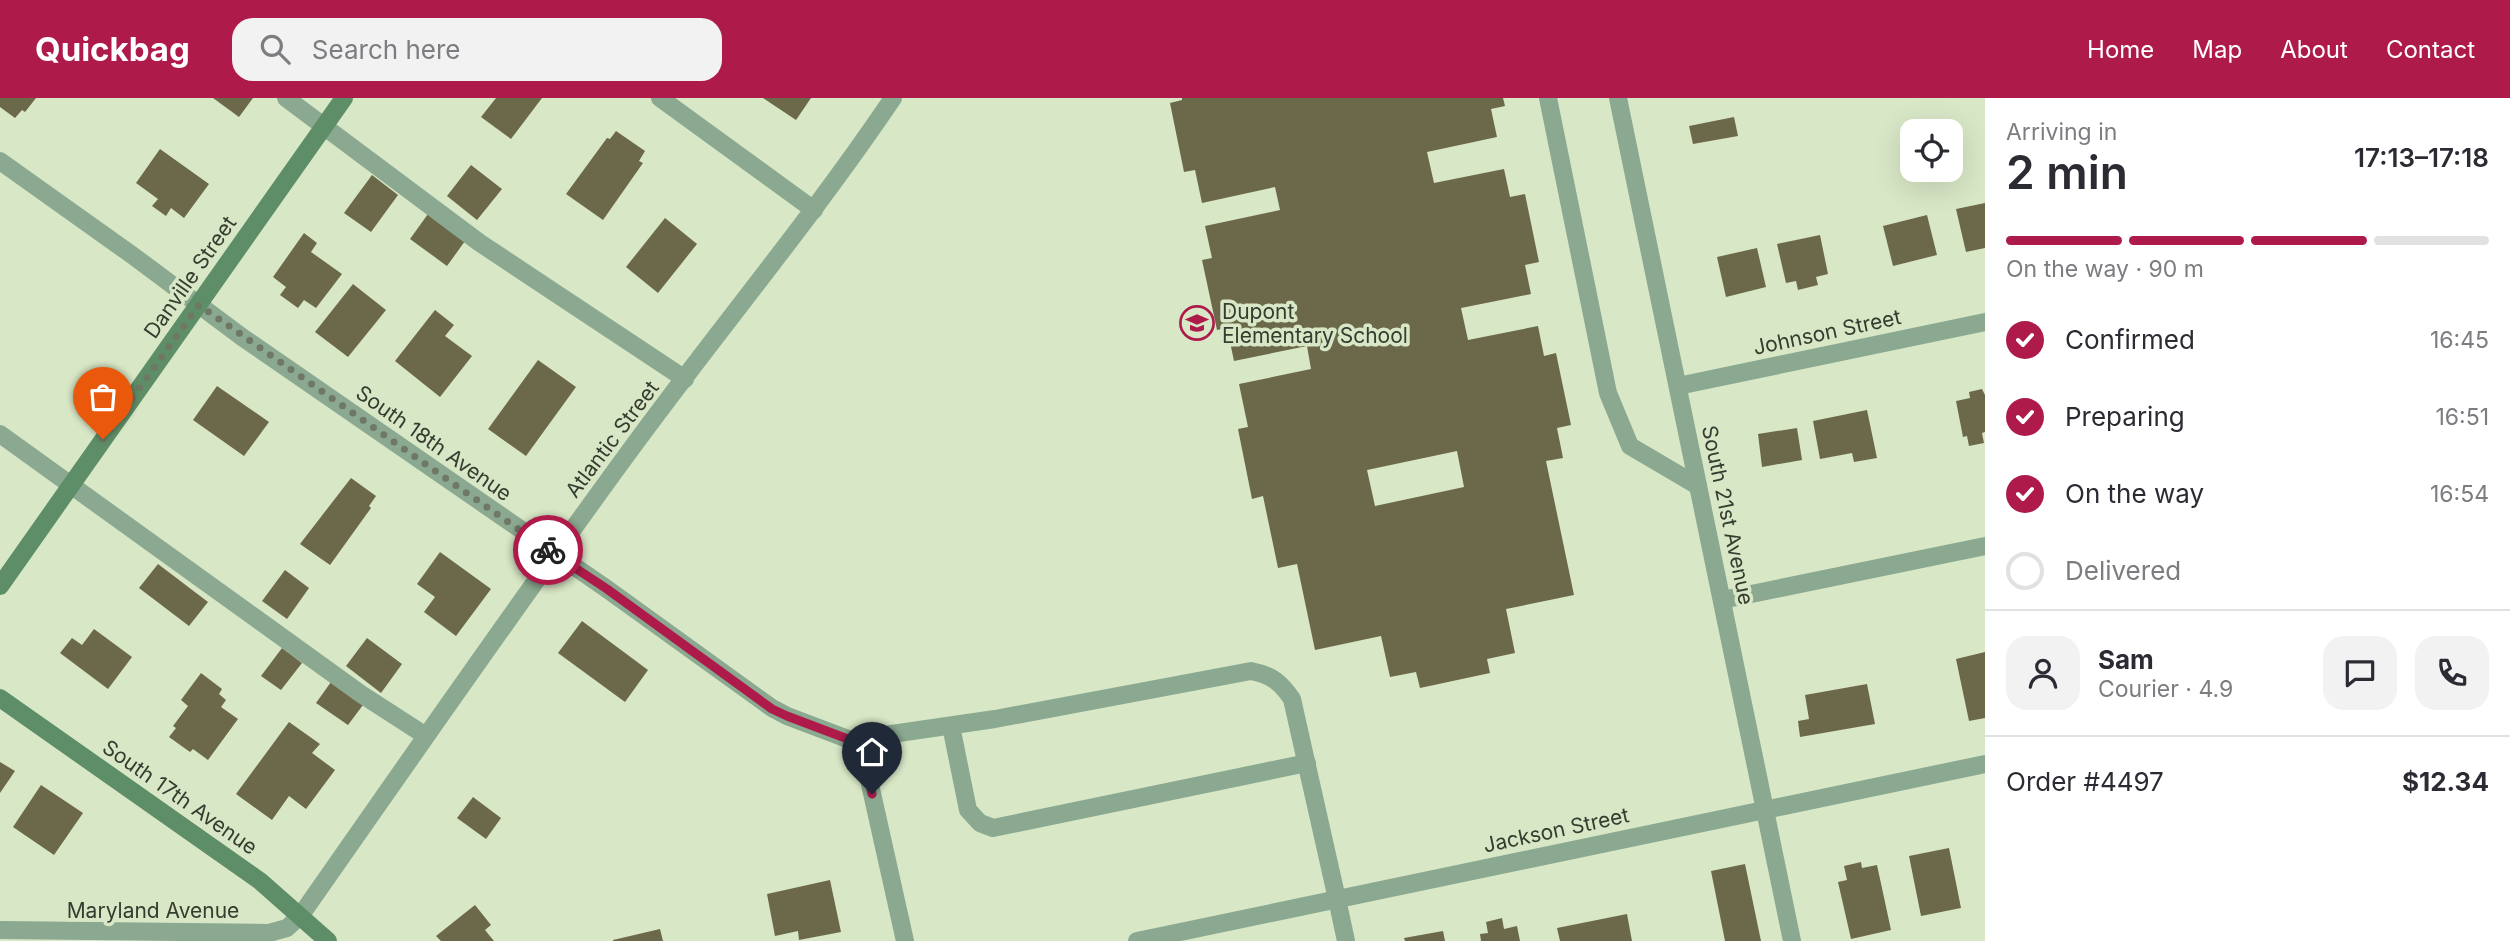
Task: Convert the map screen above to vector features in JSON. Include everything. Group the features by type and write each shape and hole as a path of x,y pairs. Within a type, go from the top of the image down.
{"street":[{"path":"286,98 480,243 685,379"},
{"name":"Danville Street","path":"0,586 344,98"},
{"path":"660,98 814,210"},
{"name":"Atlantic Street","path":"301,915 554,555 636,442 814,210 893,98"},
{"path":"1548,98 1608,393 1630,446 1698,486"},
{"name":"South 21st Avenue","path":"1618,98 1793,941"},
{"name":"South 18th Avenue","path":"0,161 253,345 607,589 772,709 861,744"},
{"name":"Johnson Street","path":"1678,386 1985,322"},
{"path":"0,434 361,694 426,736"},
{"path":"1722,600 1985,545"},
{"path":"905,941 861,744 871,737 951,726 1251,671 1266,674 1282,684 1292,699 1346,941"},
{"name":"South 17th Avenue","path":"0,698 260,881 328,941"},
{"path":"951,726 968,810 980,823 993,828 1307,763"},
{"name":"Jackson Street","path":"1137,941 1985,764"},
{"name":"Maryland Avenue","path":"0,930 46,937 268,933 287,928 301,915"}],"building":[{"path":"0,98 36,98 25,112 22,110 15,118 0,107"},
{"path":"213,98 253,98 239,117"},
{"path":"496,98 542,98 511,139 481,117"},
{"path":"763,98 811,98 796,120"},
{"path":"1503,98 1505,106 1491,109 1497,137 1427,152 1434,183 1504,169 1510,197 1525,194 1539,262 1525,265 1531,294 1461,308 1468,340 1538,326 1544,356 1556,353 1571,425 1557,428 1563,458 1546,461 1574,595 1506,609 1515,653 1487,659 1490,673 1420,688 1416,672 1390,677 1381,636 1315,650 1297,564 1278,568 1263,496 1252,499 1238,429 1248,427 1239,384 1311,369 1307,346 1234,361 1227,328 1217,330 1202,260 1212,258 1205,226 1280,210 1275,187 1202,203 1195,170 1184,172 1170,103 1182,100","holes":["1457,451 1464,487 1375,506 1367,470"]},
{"path":"1734,117 1738,136 1693,144 1689,126"},
{"path":"616,131 645,151 639,161 643,163 603,220 566,194 607,138 610,139"},
{"path":"160,149 209,184 184,218 171,208 166,216 152,206 158,199 136,183"},
{"path":"471,165 502,189 477,220 447,196"},
{"path":"372,175 398,195 371,232 344,213"},
{"path":"1985,203 1985,248 1966,252 1956,209"},
{"path":"428,214 465,241 447,266 410,239"},
{"path":"1927,215 1937,255 1893,266 1883,226"},
{"path":"665,218 697,244 658,293 626,267"},
{"path":"304,233 317,243 311,252 342,274 316,308 304,300 298,308 280,295 286,287 273,277"},
{"path":"1820,235 1828,274 1816,277 1818,285 1798,290 1796,281 1786,283 1777,244"},
{"path":"1757,248 1766,287 1726,297 1717,257"},
{"path":"353,284 386,310 348,357 315,332"},
{"path":"435,310 454,325 445,336 472,356 440,397 395,361"},
{"path":"538,360 576,387 526,456 488,429"},
{"path":"217,386 269,422 244,456 193,420"},
{"path":"1982,389 1985,395 1985,432 1982,433 1984,443 1969,446 1967,436 1963,437 1956,401 1970,398 1969,392"},
{"path":"1867,410 1877,458 1854,462 1852,453 1820,459 1813,421"},
{"path":"1797,428 1802,460 1762,467 1758,434"},
{"path":"351,478 376,496 369,506 371,508 330,565 300,544"},
{"path":"440,552 491,589 456,636 424,612 435,597 417,584"},
{"path":"158,564 208,602 189,626 139,588"},
{"path":"285,570 309,588 287,619 262,601"},
{"path":"582,621 648,670 625,702 558,653"},
{"path":"94,629 132,657 108,689 60,653 72,638 82,645"},
{"path":"367,638 402,664 381,693 346,666"},
{"path":"282,648 302,663 281,690 261,676"},
{"path":"1985,652 1985,718 1969,721 1956,659"},
{"path":"201,673 222,689 219,694 226,700 221,707 238,719 208,760 193,749 190,752 169,737 176,728 173,726 188,706 181,700"},
{"path":"331,682 363,705 348,725 316,703"},
{"path":"1867,684 1875,724 1800,737 1798,721 1809,719 1805,695"},
{"path":"289,722 320,744 312,753 335,770 306,809 289,796 272,820 236,794"},
{"path":"0,762 15,771 0,793"},
{"path":"41,785 83,813 54,855 13,827"},
{"path":"473,797 501,818 486,839 457,818"},
{"path":"1949,848 1961,908 1921,916 1909,856"},
{"path":"1861,862 1862,868 1877,865 1891,930 1851,939 1838,882 1847,880 1844,866"},
{"path":"1745,864 1761,941 1725,941 1711,871"},
{"path":"830,880 841,932 799,940 798,931 775,936 767,894"},
{"path":"475,905 491,925 485,930 494,941 441,941 436,936"},
{"path":"1627,914 1632,941 1560,941 1557,928"},
{"path":"1502,918 1504,929 1517,926 1520,941 1481,941 1480,934 1488,933 1486,922"},
{"path":"660,929 663,941 613,941 613,940"},
{"path":"1443,931 1445,941 1405,941 1404,938"}],"way so far":[{"path":"103,439 199,305 548,550"}],"place":[{"name":"Dupont Elementary School","path":"1197,323"}],"route":[{"path":"548,550 607,589 772,709 861,744 872,794"}]}
